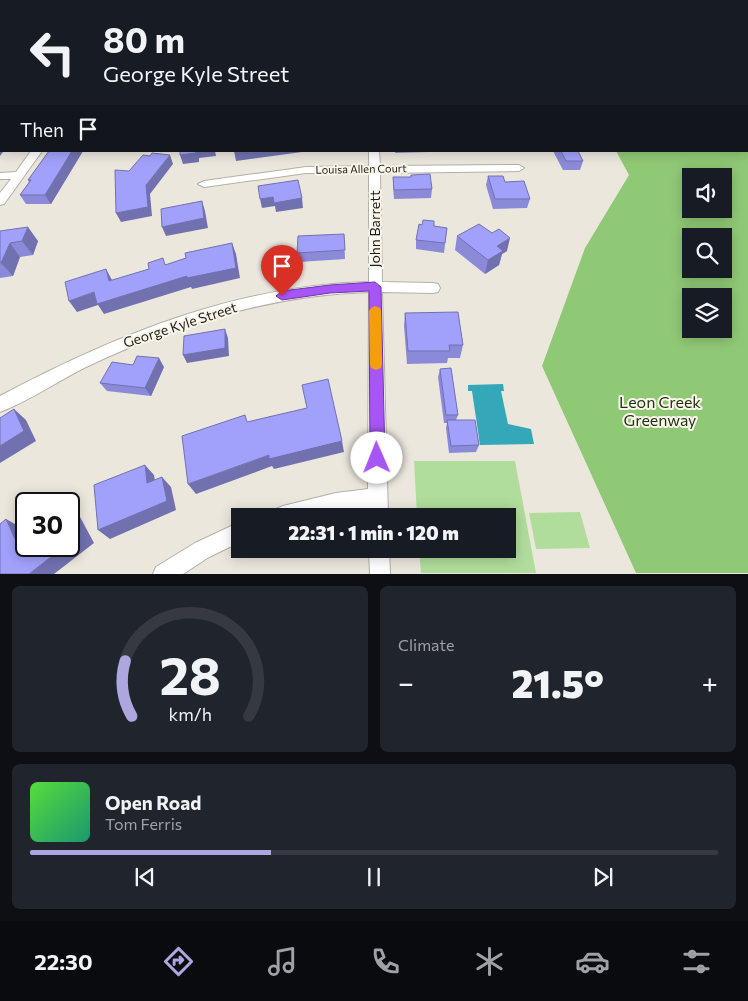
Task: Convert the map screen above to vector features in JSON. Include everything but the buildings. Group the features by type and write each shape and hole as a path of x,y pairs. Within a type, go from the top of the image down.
{"street":[{"path":"0,201 36,152"},
{"name":"John Barrett","path":"374,152 378,508"},
{"name":"Louisa Allen Court","path":"204,184 306,170 519,168"},
{"path":"0,176 19,175"},
{"name":"George Kyle Street","path":"0,404 52,375 96,355 171,325 226,308 282,296 330,289 375,287 433,288"},
{"path":"313,508 336,502 378,497"},
{"path":"163,574 202,550 231,536"},
{"path":"379,558 380,574"}],"green space":[{"name":"Leon Creek Greenway","path":"617,152 748,152 748,573 636,573 542,366 585,248 629,175"},
{"path":"414,461 515,461 536,573 421,573 420,558 516,558 516,508 417,508"},
{"path":"580,512 590,548 536,549 529,513"}],"water":[{"path":"503,384 504,391 501,391 508,424 531,429 534,444 480,445 472,391 468,391 468,385"}],"slow traffic":[{"path":"375,311 376,364"}],"route":[{"path":"282,296 330,289 375,287 377,458"}]}
